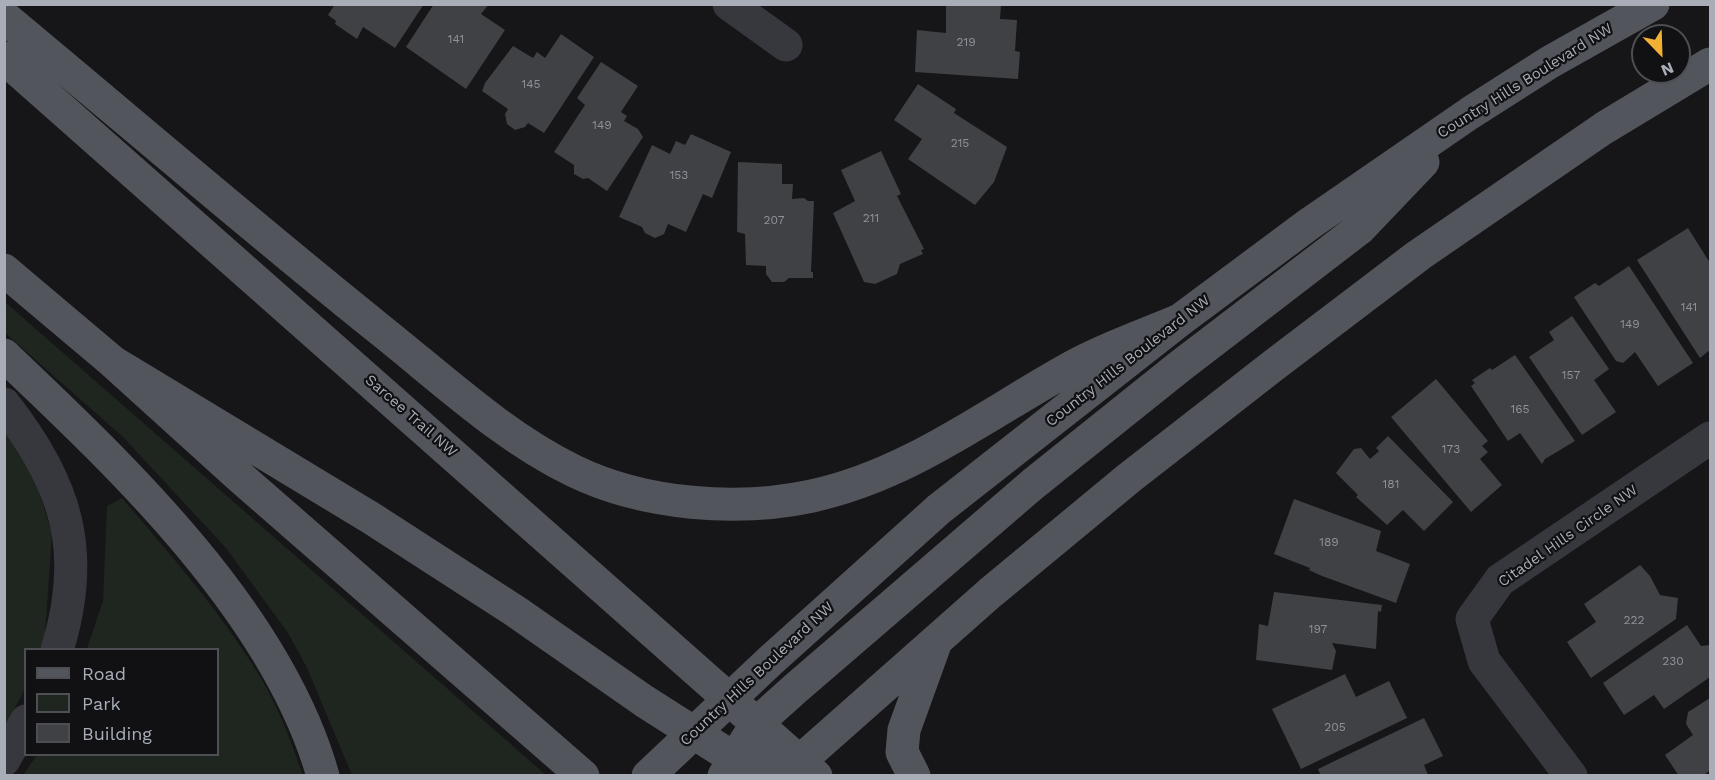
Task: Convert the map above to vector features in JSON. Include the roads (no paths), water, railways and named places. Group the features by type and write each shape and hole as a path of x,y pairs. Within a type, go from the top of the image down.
{"main road":[{"name":"Country Hills Boulevard NW","path":"648,776 714,757 729,698 939,508 1180,320 1309,224 1470,113 1550,62 1653,4"},
{"path":"4,17 297,263 503,429 576,472 641,493 702,503 758,505 812,496 874,479 978,424 1074,365 1180,320"},
{"name":"Sarcee Trail NW","path":"4,58 757,723 799,771"},
{"path":"113,362 245,440 515,610 714,757 748,760 799,771 990,593 1129,477 1419,255 1604,128 1710,64"},
{"path":"714,757 757,723 1033,484 1179,367 1359,229 1470,113"},
{"path":"4,270 113,362 240,477 583,776"},
{"path":"4,355 79,426 162,511 222,588 265,651 293,700 323,776"},
{"path":"914,776 902,752 904,730 934,645"}],"street":[{"path":"729,4 786,45"},
{"path":"4,404 29,435 44,462 66,514 72,562 68,616 58,648"},
{"name":"Citadel Hills Circle NW","path":"1571,776 1484,661 1472,619 1500,580 1710,438"},
{"path":"4,760 24,725"}]}
